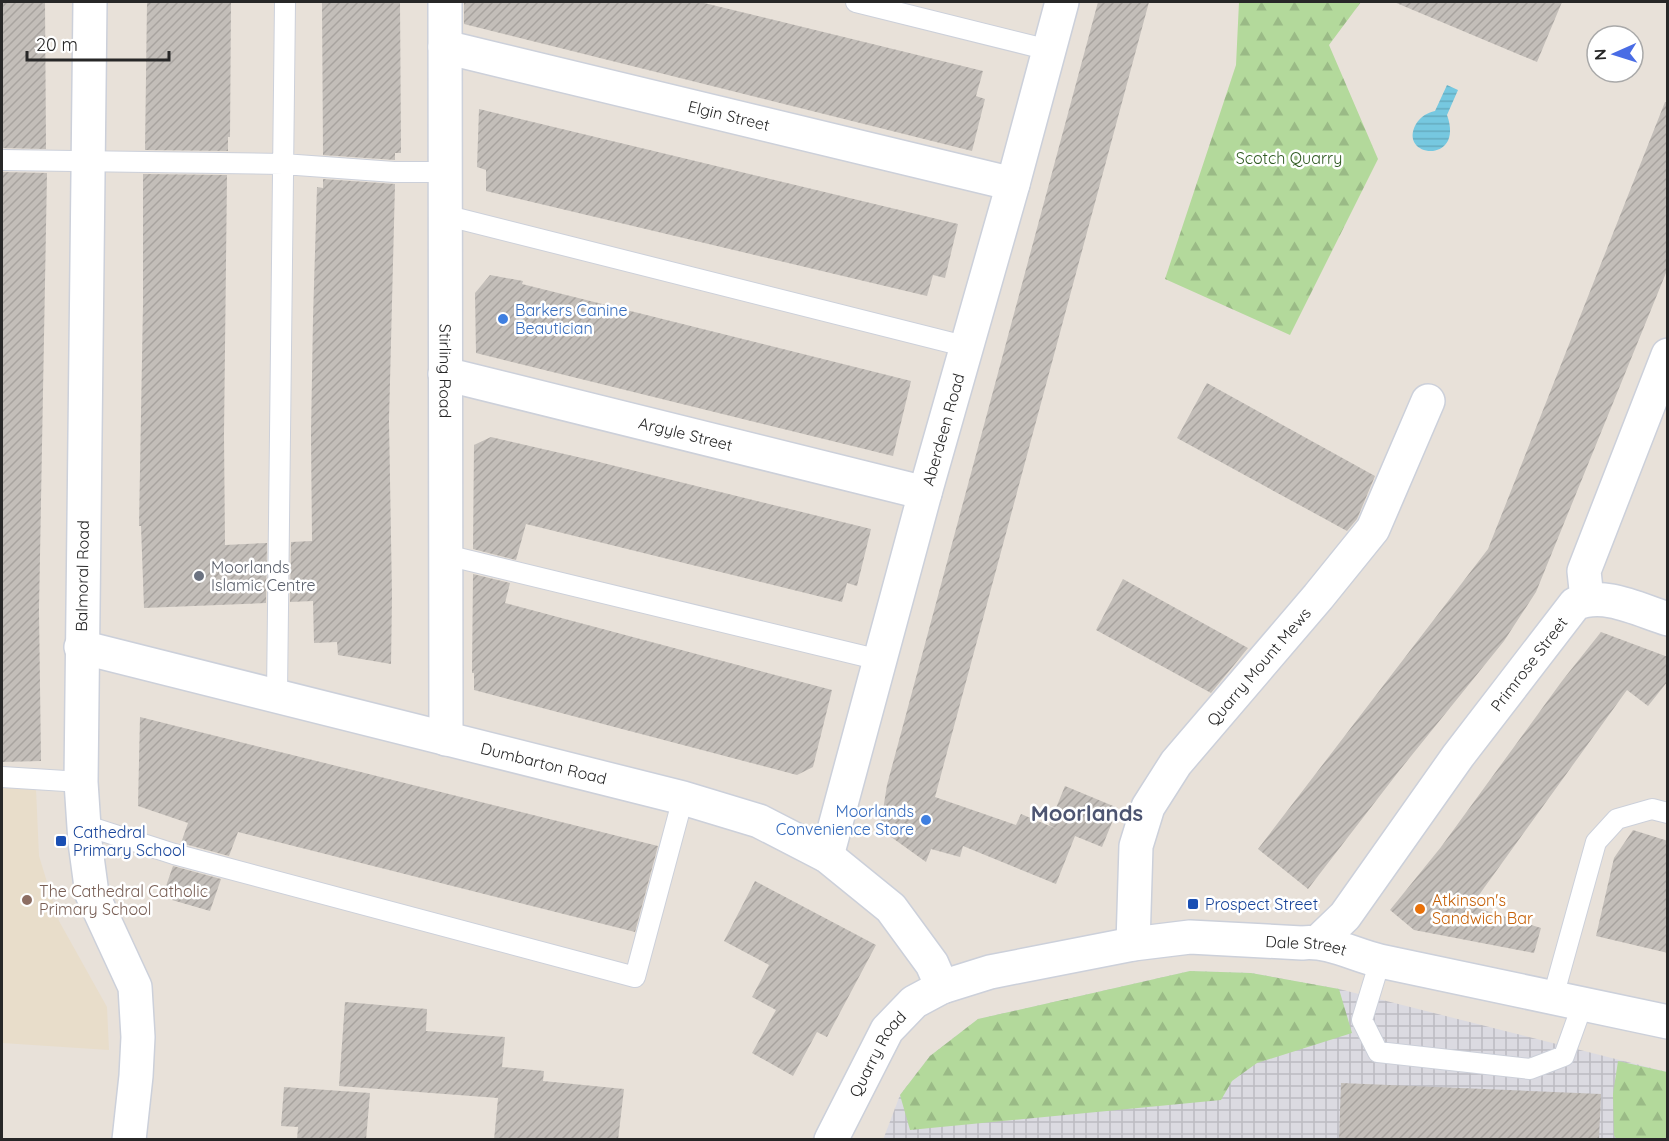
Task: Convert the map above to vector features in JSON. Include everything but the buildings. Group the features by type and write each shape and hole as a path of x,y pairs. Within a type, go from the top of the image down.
{"street":[{"name":"Balmoral Road","path":"90,2 81,783 84,842 92,894 135,987 138,1037 129,1140"},
{"name":"Stirling Road","path":"445,2 446,739"},
{"name":"Aberdeen Road","path":"827,856 925,493 968,348 1062,2"},
{"name":"Elgin Street","path":"445,47 1013,184"},
{"path":"1668,355 1659,400 1584,571 1587,599 1606,600 1668,619"},
{"name":"Argyle Street","path":"446,374 925,493"},
{"name":"Quarry Mount Mews","path":"1133,944 1136,846 1148,807 1176,763 1373,529 1428,401"},
{"name":"Primrose Street","path":"1319,941 1344,916 1458,756 1565,616 1575,604 1587,599"},
{"name":"Dumbarton Road","path":"81,647 683,798 759,821 827,856 891,908 932,964 942,987"},
{"name":"Dale Street","path":"942,987 990,972 1133,944 1190,937 1292,942 1319,941 1357,956 1668,1022"},
{"name":"Quarry Road","path":"831,1140 887,1030 914,1002 942,987"}],"lane":[{"path":"277,695 285,2"},
{"path":"856,2 1049,50"},
{"path":"2,160 282,165 394,172 444,172"},
{"path":"444,215 968,348"},
{"path":"446,555 880,660"},
{"path":"2,777 81,783"},
{"path":"84,825 174,854 635,976 683,798"},
{"path":"1380,961 1362,1020 1378,1052 1530,1069 1564,1056 1568,1000 1596,842 1617,819 1652,809 1668,813"}],"shaded area":[{"name":"The Cathedral Catholic Primary School","path":"2,788 36,789 39,856 59,921 107,1007 109,1050 2,1043"},
{"path":"1190,971 1251,973 1339,989 1667,1072 1667,1139 883,1140 900,1095 930,1056 978,1019"}],"green space":[{"name":"Scotch Quarry","path":"1239,2 1361,2 1329,45 1378,159 1290,335 1165,279 1236,65"},
{"path":"1190,971 1251,973 1339,989 1352,1033 1257,1063 1232,1081 1221,1100 910,1130 900,1095 930,1056 978,1019"},
{"path":"1618,1061 1667,1072 1667,1139 1616,1139 1613,1094"}],"water":[{"path":"1447,85 1458,90 1447,115 1450,131 1447,142 1440,149 1431,151 1422,149 1415,144 1413,135 1416,124 1424,115 1435,111"}],"place":[{"name":"Barkers Canine Beautician","path":"503,319"},
{"name":"Moorlands Islamic Centre","path":"199,576"},
{"name":"Moorlands Convenience Store","path":"926,820"},
{"name":"Cathedral Primary School","path":"61,841"},
{"name":"The Cathedral Catholic Primary School","path":"27,900"},
{"name":"Prospect Street","path":"1193,904"},
{"name":"Atkinson's Sandwich Bar","path":"1420,909"}],"district":[{"name":"Moorlands","path":"1087,813"}]}
